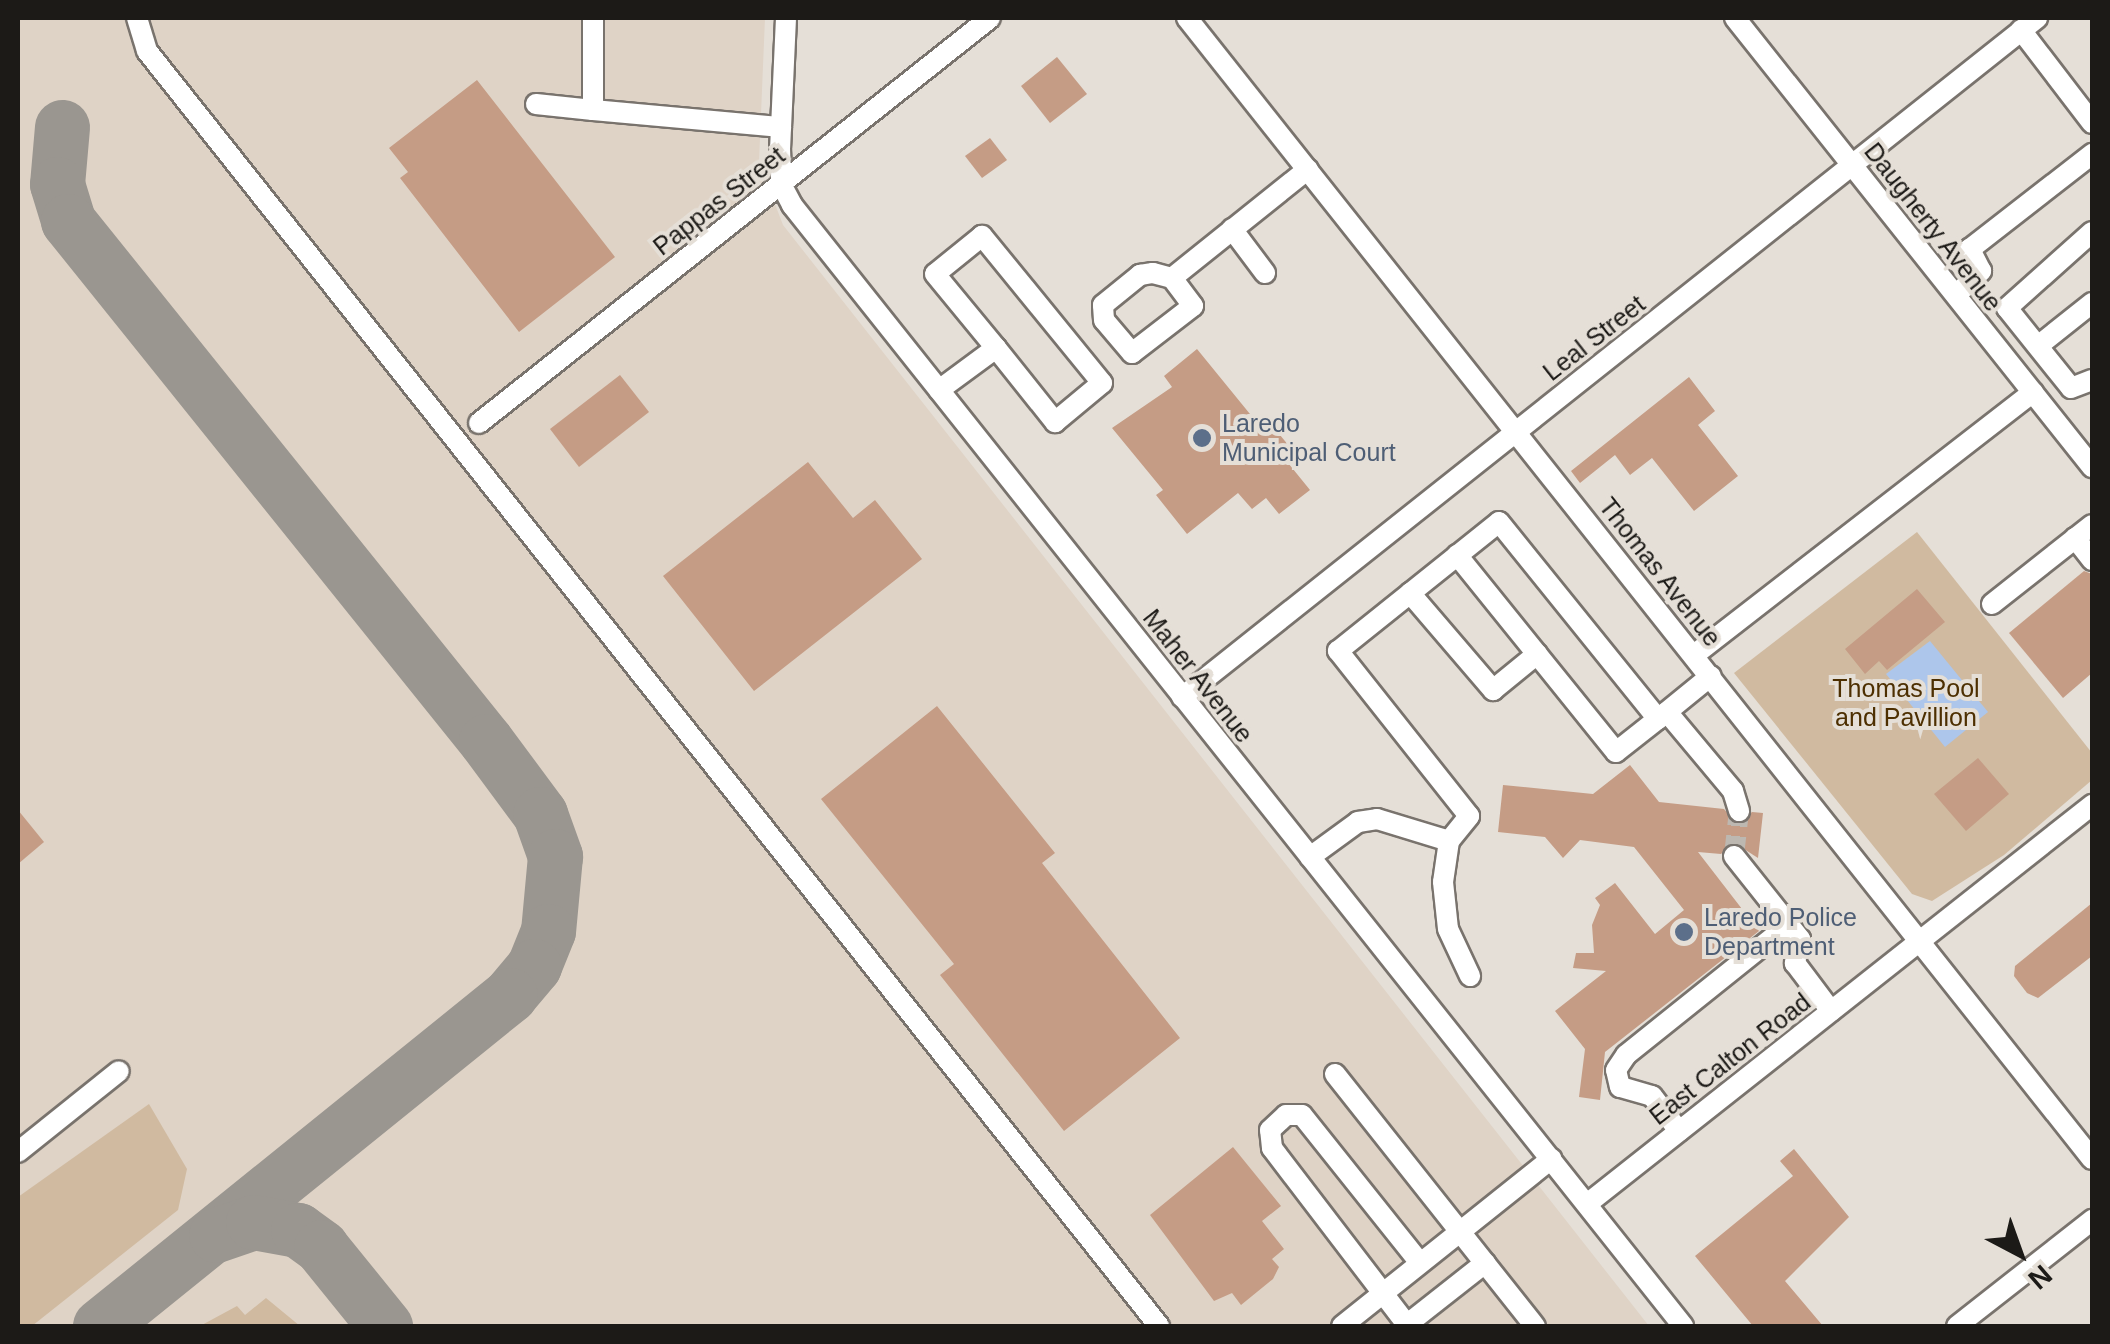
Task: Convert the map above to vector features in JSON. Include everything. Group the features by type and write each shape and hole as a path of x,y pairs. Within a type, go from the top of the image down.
{"street":[{"path":"137,18 139,40 159,66 1159,1326"},
{"path":"593,110 594,18"},
{"path":"781,184 786,18"},
{"name":"Pappas Street","path":"479,423 990,18"},
{"name":"Thomas Avenue","path":"1187,18 2092,1159"},
{"name":"Daugherty Avenue","path":"1735,18 2033,392 2085,441 2092,467"},
{"path":"2029,24 2092,123"},
{"name":"Leal Street","path":"1182,696 2029,24"},
{"path":"536,104 780,127"},
{"path":"1956,295 1981,270 1970,249 2092,154"},
{"path":"1172,278 1308,169"},
{"name":"Maher Avenue","path":"781,184 939,390 1683,1326"},
{"path":"1232,229 1265,273"},
{"path":"2092,232 2007,308 2071,388 2092,380"},
{"path":"982,236 1102,383 1055,422 996,348 935,274 982,236"},
{"path":"2038,346 2092,303"},
{"path":"939,390 996,348"},
{"path":"1694,656 2033,392"},
{"path":"1470,976 1448,929 1443,882 1449,841 1469,816 1338,651 1499,522 1662,716 1733,791 1738,811"},
{"path":"1992,604 2092,524"},
{"path":"2075,538 2092,560"},
{"path":"1458,555 1616,752 1711,676"},
{"path":"1410,593 1493,690 1538,654"},
{"name":"East Calton Road","path":"1587,1204 2092,805"},
{"path":"1310,858 1358,822 1377,819 1449,841"},
{"path":"1734,856 1800,939 1795,963 1831,1010"},
{"path":"1679,1131 1652,1096 1620,1086 1616,1070 1626,1055 1788,925"},
{"path":"18,1152 119,1071"},
{"path":"1335,1074 1536,1326"},
{"path":"1420,1263 1302,1115 1286,1115 1270,1130 1272,1148 1407,1326 1485,1264"},
{"path":"1342,1326 1551,1159"},
{"path":"1971,1322 2092,1220"}],"shaded area":[{"path":"18,18 765,18 759,162 783,225 1649,1326 18,1326"}],"green space":[{"name":"Thomas Pool and Pavillion","path":"1917,532 2092,753 2092,780 2004,855 1932,901 1912,894 1734,673"},
{"path":"149,1104 187,1169 178,1210 32,1326 18,1326 18,1197"},
{"path":"266,1298 300,1326 200,1326 237,1306 245,1315"}],"water":[{"path":"1930,641 1988,712 1945,747 1886,674"}],"building":[{"path":"1057,57 1087,94 1050,123 1021,86"},
{"path":"477,80 615,257 519,332 400,178 408,172 389,148"},
{"path":"990,138 1007,160 982,178 965,156"},
{"name":"Laredo Municipal Court","path":"1197,349 1263,430 1271,424 1289,446 1280,453 1310,490 1279,514 1266,498 1252,509 1238,493 1187,534 1156,495 1163,490 1112,428 1172,387 1164,376"},
{"path":"620,375 649,412 579,467 550,429"},
{"path":"1689,377 1715,411 1698,425 1738,476 1694,511 1652,458 1630,475 1615,455 1580,483 1571,471"},
{"path":"808,462 853,518 875,500 922,559 754,691 663,576"},
{"path":"2084,571 2092,574 2092,673 2063,698 2009,633"},
{"path":"1917,589 1945,622 1887,670 1879,661 1865,674 1845,649"},
{"path":"937,706 1055,853 1042,863 1180,1038 1064,1131 940,975 954,964 821,799"},
{"path":"1978,758 2009,794 1966,831 1934,794"},
{"path":"1630,765 1659,802 1724,809 1737,824 1752,812 1763,813 1758,858 1733,842 1721,854 1698,852 1759,931 1605,1052 1600,1100 1579,1097 1585,1049 1555,1011 1606,971 1573,968 1576,953 1594,953 1592,925 1600,905 1595,898 1615,883 1655,934 1684,910 1634,847 1580,840 1563,858 1545,837 1498,832 1503,785 1593,794"},
{"path":"18,810 44,842 18,864"},
{"path":"2092,903 2092,956 2038,998 2027,993 2014,976 2015,966"},
{"path":"1233,1147 1281,1206 1262,1221 1284,1249 1272,1259 1279,1267 1273,1279 1241,1305 1232,1293 1214,1301 1150,1215"},
{"path":"1794,1149 1849,1217 1785,1281 1823,1326 1753,1326 1695,1256 1793,1176 1780,1161"}],"taxiway":[{"path":"62,127 57,184 68,221 486,741 540,814 555,856 548,931 534,966 510,995 100,1326"},
{"path":"216,1235 253,1222 298,1230 321,1247 385,1326"}],"tunnel":[{"path":"1734,856 1739,811"}],"place":[{"name":"Laredo Municipal Court","path":"1202,438"},
{"name":"Laredo Police Department","path":"1684,932"}]}
